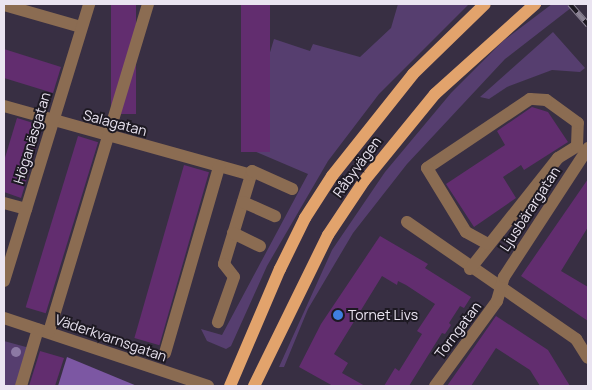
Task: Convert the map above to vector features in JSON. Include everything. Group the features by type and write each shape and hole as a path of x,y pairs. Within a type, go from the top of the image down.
{"main road":[{"name":"Råbyvägen","path":"230,386 280,269 305,218 332,176 413,74 485,4"},
{"name":"Råbyvägen","path":"254,386 328,235 364,181 435,94 536,4"}],"street":[{"name":"Höganäsgatan","path":"4,281 88,4"},
{"path":"21,386 43,330 108,136 148,4"},
{"path":"4,5 81,27"},
{"path":"470,269 558,158 577,146 583,122 546,100 530,99 427,168 466,232 488,244"},
{"name":"Salagatan","path":"4,106 219,167 251,175 252,171 292,189"},
{"name":"Ljusbärargatan","path":"501,289 504,277 588,148"},
{"path":"165,353 219,167"},
{"path":"218,322 234,277 224,264 251,175"},
{"path":"243,202 275,216"},
{"path":"4,203 26,209"},
{"path":"407,222 470,269 576,339 588,358"},
{"path":"233,233 260,246"},
{"name":"Torngatan","path":"435,386 495,304 501,289"},
{"name":"Väderkvarnsgatan","path":"4,318 208,386"}],"shaded area":[{"path":"398,4 469,4 379,94 328,161 267,266 231,346 226,349 207,341 201,329 222,335 308,174 242,146 274,39 310,51 313,44 360,57 391,28"},
{"path":"552,4 576,4 505,59 407,164 353,233 308,309 284,367 279,367 332,250 385,172 451,93 503,41"},
{"path":"553,32 585,68 580,72 552,70 507,87 489,99 480,97"},
{"path":"4,341 37,350 26,386 4,386"},
{"path":"67,357 137,386 58,386"}],"building":[{"path":"111,4 136,4 136,114 111,114"},
{"path":"241,4 270,4 270,152 241,152"},
{"path":"4,49 61,67 53,93 4,78"},
{"path":"532,107 548,112 568,142 524,170 521,165 503,177 516,198 474,227 446,184 505,145 497,131"},
{"path":"17,118 43,126 21,198 4,192 4,161"},
{"path":"78,136 98,142 46,313 26,307"},
{"path":"184,165 209,172 159,345 134,338"},
{"path":"588,179 588,227 561,271 588,287 588,321 521,276"},
{"path":"380,236 428,264 425,268 471,297 464,308 460,306 449,323 451,325 445,334 442,333 409,386 384,386 395,368 399,371 422,334 417,331 435,304 406,285 398,281 397,285 382,276 334,354 348,363 342,373 365,386 333,386 299,367 321,324"},
{"path":"496,316 548,350 570,386 540,386 530,370 496,348 471,386 447,386"},
{"path":"40,351 64,358 55,386 29,386"}],"railway":[{"path":"570,4 588,25"}],"place":[{"name":"Tornet Livs","path":"338,315"}]}
